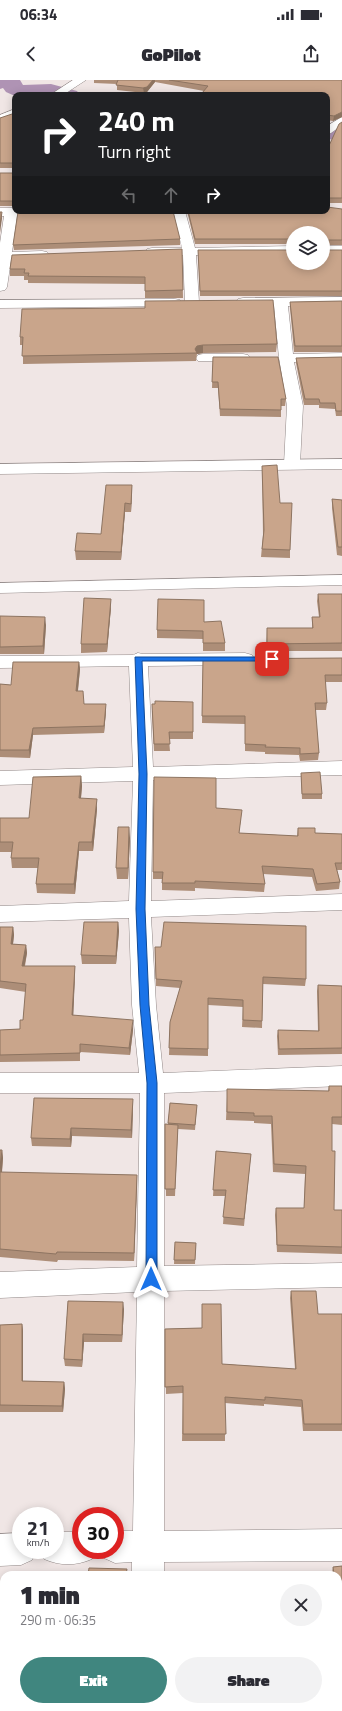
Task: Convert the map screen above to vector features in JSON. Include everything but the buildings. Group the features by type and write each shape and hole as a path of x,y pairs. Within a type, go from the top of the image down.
{"street":[{"path":"57,92 58,80"},
{"path":"60,92 80,80"},
{"path":"0,119 12,113"},
{"path":"330,130 342,120"},
{"path":"0,283 6,212"},
{"path":"180,214 188,250 192,302"},
{"path":"141,252 188,250 286,250"},
{"path":"330,250 342,250"},
{"path":"3,256 54,255"},
{"path":"229,302 342,301"},
{"path":"0,304 207,302"},
{"path":"281,302 286,358 296,406 292,464"},
{"path":"270,358 342,357"},
{"path":"203,358 255,358"},
{"path":"0,469 342,464"},
{"path":"0,588 342,580"},
{"path":"138,659 143,774 140,909 144,1005 152,1083 147,1560"},
{"path":"0,662 138,659 262,659"},
{"path":"0,778 342,768"},
{"path":"0,914 342,902"},
{"path":"0,1083 152,1083 342,1076"},
{"path":"0,1285 151,1279 342,1275"},
{"path":"124,1551 147,1560 342,1545"},
{"path":"0,1550 12,1549"}],"waterway":[{"path":"0,83 8,82 13,84 13,88 18,91 51,90 59,92"},
{"path":"330,133 342,134"}],"route":[{"path":"151,1279 152,1083 144,1005 140,909 143,774 138,659 272,659"}]}
